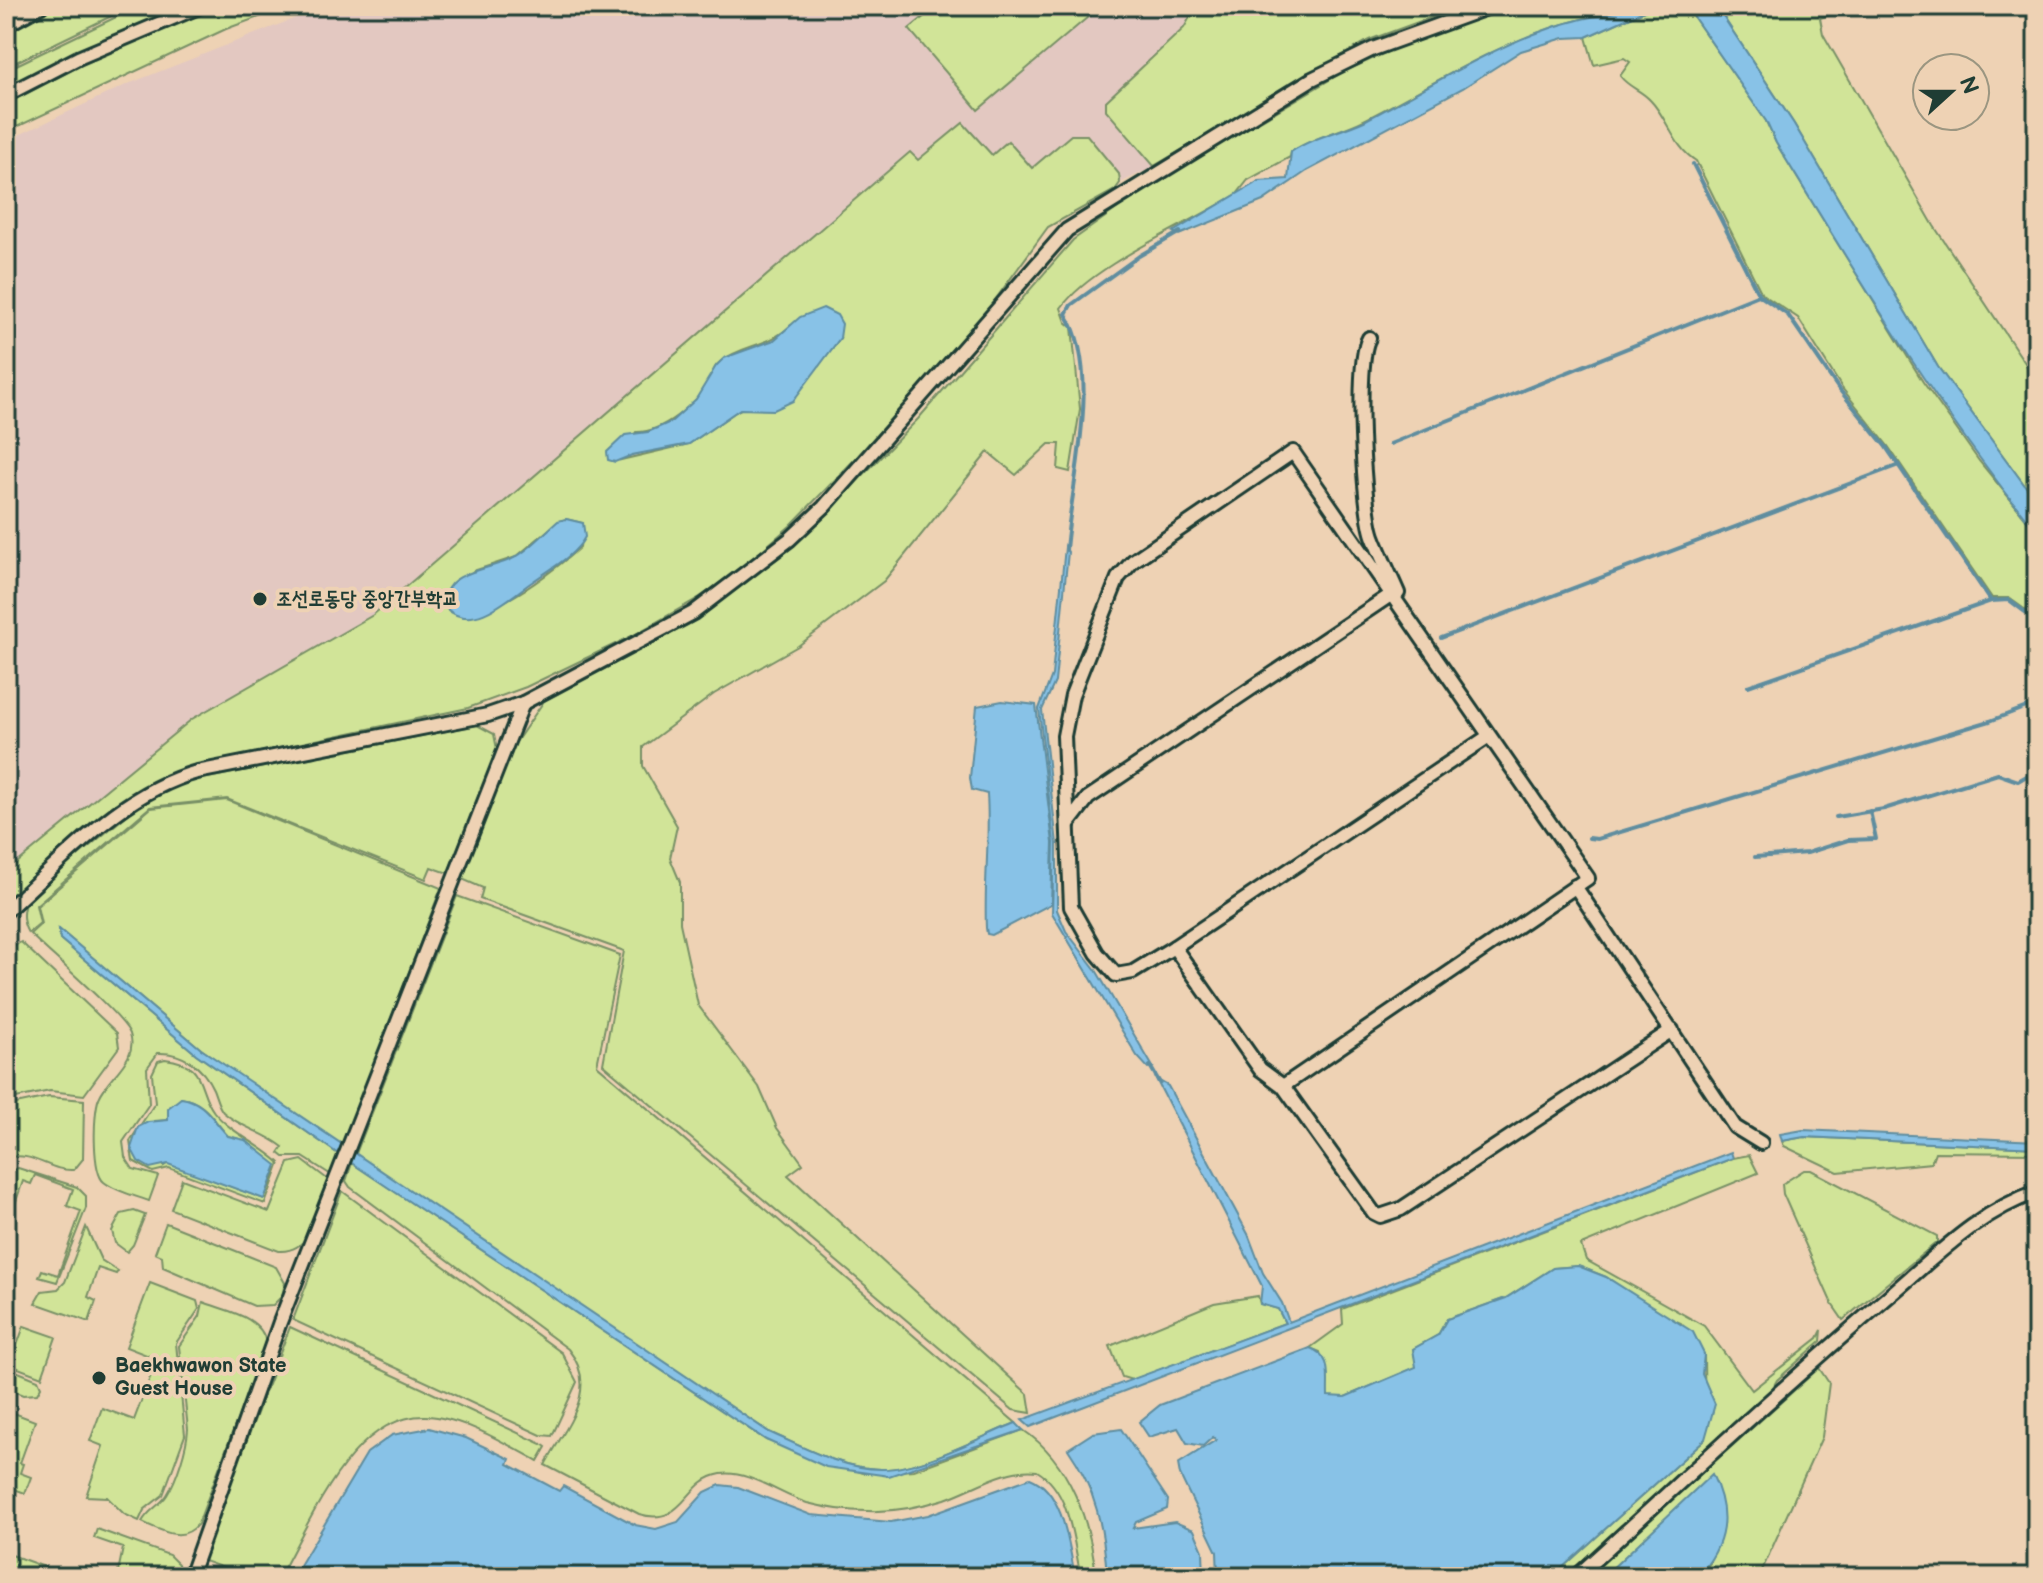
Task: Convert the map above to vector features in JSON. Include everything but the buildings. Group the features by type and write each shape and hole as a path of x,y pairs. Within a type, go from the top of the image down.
{"street":[{"path":"6,95 78,58 201,6"},
{"path":"6,911 130,801 159,784 197,772 454,723 523,703 693,613 790,539 824,507 1067,230 1312,79 1385,44 1492,6"},
{"path":"6,25 34,7"},
{"path":"1369,338 1363,348 1360,385 1371,523 1411,622"},
{"path":"1283,1086 1588,878 1293,452 1149,549 1118,578 1067,711 1064,736 1071,907 1107,966 1116,975 1126,975 1174,947 1489,736"},
{"path":"1068,824 1088,798 1392,594"},
{"path":"190,1577 280,1322 348,1156 523,703"},
{"path":"1575,886 1735,1127 1761,1143"},
{"path":"1174,947 1260,1069 1283,1086 1374,1213 1380,1216 1401,1209 1672,1030"},
{"path":"1576,1577 1826,1349 1975,1223 2037,1192"}],"shaded area":[{"name":"조선로동당 중앙간부학교","path":"326,6 1207,6 1161,163 1046,219 869,418 160,780 6,904 6,141 128,84"}],"green space":[{"path":"49,6 132,6 6,67 6,28"},
{"path":"139,6 188,6 64,59 6,91 6,70"},
{"path":"217,6 289,6 226,29 6,132 6,104 122,44"},
{"path":"937,6 1101,6 978,110 909,29"},
{"path":"1196,6 1462,6 1369,40 1154,166 1106,110 1106,101 1184,28"},
{"path":"1515,6 1641,6 1573,21 1527,37 1364,120 1308,142 1291,152 1290,157 1248,180 1237,194 1095,276 1061,308 1066,322 1072,327 1080,409 1070,472 1058,469 1060,444 1049,444 1016,475 988,452 884,581 798,646 714,694 643,747 643,766 677,826 670,858 680,882 680,923 698,1005 759,1087 777,1128 803,1164 788,1175 1028,1394 1031,1413 1013,1410 603,1064 624,951 480,899 483,888 462,879 514,745 544,701 693,622 794,546 918,419 1073,240 1146,188 1343,72 1425,35"},
{"path":"1655,6 1686,6 1766,121 1776,143 1923,382 1979,461 2037,532 2037,618 2009,598 1992,598 1888,446 1842,388 1798,318 1762,294 1696,161 1682,148 1650,100 1620,76 1630,62 1624,58 1594,65 1586,37"},
{"path":"1716,6 1860,6 1820,18 1823,34 1934,226 2037,381 2037,502 1938,367 1794,124"},
{"path":"963,123 992,155 1008,141 1032,168 1071,135 1087,135 1119,174 1120,183 1115,190 1048,227 987,311 855,459 790,526 737,572 632,636 526,687 468,708 197,765 169,774 118,803 6,900 6,872 192,719 373,615 910,152 918,160","holes":["791,325 840,338 816,369 737,411 689,444 621,460 636,432 657,428 696,399 721,361 775,337","566,519 583,523 580,547 554,569 495,606 460,615 447,609 473,571 516,557 559,521"]},
{"path":"477,725 494,734 497,749 448,873 431,867 426,879 227,799 150,807 36,905 40,923 28,933 26,929 23,915 28,897 138,806 177,784"},
{"path":"227,800 441,888 342,1148 201,1049 59,929 60,939 196,1054 341,1156 333,1176 303,1157 284,1157 279,1153 283,1147 223,1112 209,1081 191,1062 176,1055 158,1053 147,1068 149,1104 123,1142 125,1157 133,1169 158,1176 149,1201 119,1191 104,1182 97,1167 97,1105 103,1090 130,1052 130,1034 100,1000 30,934 41,924 37,906 151,808"},
{"path":"457,896 620,955 597,1065 1016,1423 950,1452 897,1468 866,1468 823,1456 769,1432 355,1156"},
{"path":"21,942 117,1033 119,1047 84,1095 50,1091 6,1100 6,951"},
{"path":"165,1059 188,1066 199,1078 214,1112 280,1163 265,1204 169,1168 153,1172 133,1161 130,1141 155,1103 152,1074 158,1061","holes":["181,1098 208,1112 228,1136 245,1141 277,1168 264,1199 168,1163 164,1166 155,1121 168,1120 168,1112"]},
{"path":"49,1097 84,1100 83,1159 74,1170 24,1157 6,1158 6,1106"},
{"path":"1804,1137 2037,1148 2037,1153 1935,1152 1931,1163 1838,1172 1784,1146 1782,1141"},
{"path":"1749,1155 1758,1173 1581,1245 1586,1260 1704,1326 1752,1390 1818,1338 1822,1330 1821,1341 1777,1380 1771,1391 1566,1577 1552,1577 1705,1439 1704,1354 1681,1323 1662,1315 1606,1277 1578,1266 1553,1268 1506,1298 1447,1319 1438,1335 1413,1349 1417,1367 1345,1397 1327,1397 1320,1352 1310,1348 1343,1324 1342,1309 1733,1158"},
{"path":"302,1160 330,1181 314,1226 308,1236 291,1250 279,1251 171,1209 182,1179 269,1212 289,1163"},
{"path":"352,1163 766,1440 863,1473 914,1470 1023,1430 1054,1458 1075,1495 1089,1536 1096,1577 1081,1577 1064,1504 1048,1480 1037,1471 1002,1475 926,1504 877,1511 814,1505 753,1479 721,1474 699,1485 675,1509 654,1517 639,1514 545,1465 570,1422 581,1393 577,1364 568,1349 350,1187 346,1181"},
{"path":"18,1168 77,1187 86,1196 86,1208 57,1282 39,1277 42,1270 58,1275 81,1211 67,1206 73,1189 35,1175 31,1184 23,1181 7,1227 14,1230 6,1245 6,1172"},
{"path":"1804,1170 1811,1170 1937,1236 1937,1242 1843,1320 1832,1304 1783,1194 1782,1184"},
{"path":"342,1191 562,1353 577,1382 552,1436 541,1435 293,1320"},
{"path":"134,1211 145,1215 127,1252 115,1243 112,1231 121,1214"},
{"path":"166,1223 276,1267 285,1283 282,1296 273,1305 254,1306 163,1267 162,1256 155,1253"},
{"path":"86,1227 101,1260 118,1271 116,1274 98,1268 88,1297 96,1301 89,1322 35,1303 42,1291 58,1289 65,1282"},
{"path":"150,1283 197,1301 199,1309 176,1343 185,1435 163,1495 144,1510 139,1521 124,1514 107,1497 86,1496 103,1446 90,1441 102,1408 134,1420 157,1359 126,1347"},
{"path":"1258,1296 1260,1304 1278,1309 1285,1323 1132,1380 1122,1377 1110,1346 1214,1303"},
{"path":"203,1302 232,1312 258,1326 266,1343 198,1524 185,1533 171,1534 142,1522 167,1495 184,1454 188,1429 179,1346 200,1316"},
{"path":"24,1326 56,1337 42,1377 10,1365"},
{"path":"290,1327 546,1447 538,1461 463,1424 437,1417 408,1418 382,1428 360,1447 340,1471 279,1577 249,1577 201,1560"},
{"path":"6,1367 38,1380 41,1387 37,1394 23,1395 6,1388"},
{"path":"1819,1368 1829,1383 1822,1437 1759,1577 1697,1577 1710,1563 1712,1475 1603,1577 1586,1577"},
{"path":"6,1410 35,1421 20,1463 23,1464 20,1473 31,1477 25,1493 6,1486"},
{"path":"97,1529 169,1555 178,1564 180,1577 117,1577 123,1548 94,1538"},
{"path":"6,1553 72,1577 6,1577"}],"water":[{"path":"1641,6 1655,6 1586,37 1564,38 1521,51 1463,88 1307,171 1263,201 1179,235 1173,232 1259,181 1288,179 1291,152 1299,147 1364,121 1503,47 1562,24"},
{"path":"1686,6 1716,6 1794,124 1938,367 2037,502 2037,532 1932,391 1837,243 1776,143 1766,121"},
{"path":"823,308 837,315 842,324 840,338 793,401 774,410 740,409 689,444 632,455 615,462 608,460 607,452 625,435 648,432 671,422 696,399 724,358 774,340 800,317"},
{"path":"566,519 583,523 585,537 575,551 561,562 503,603 480,615 458,616 447,609 445,596 449,586 457,579 514,558 532,546 558,521"},
{"path":"1065,547 1068,552 1055,682 1042,710 1057,844 1057,910 1066,931 1096,970 1153,1067 1148,1068 1137,1056 1052,913 1054,843 1039,709 1052,675"},
{"path":"1002,701 1036,705 1053,843 1051,904 992,935 987,934 986,928 987,794 972,790 970,778 977,706"},
{"path":"59,929 201,1049 769,1432 837,1461 881,1469 931,1459 1016,1423 1023,1430 889,1476 826,1467 766,1440 341,1156 196,1054 60,939"},
{"path":"1156,1079 1168,1086 1248,1234 1263,1273 1282,1303 1289,1322 1731,1152 1733,1158 1030,1427 1022,1420 1285,1323 1278,1309 1260,1304 1262,1286"},
{"path":"181,1098 196,1103 228,1136 245,1140 277,1165 264,1199 168,1164 150,1168 138,1161 131,1148 138,1127 148,1122 168,1120 168,1108"},
{"path":"1803,1130 2037,1141 2037,1148 1804,1137 1782,1141 1780,1134"},
{"path":"1578,1266 1606,1277 1693,1332 1704,1354 1702,1374 1715,1404 1705,1439 1552,1577 1218,1577 1217,1552 1180,1475 1178,1464 1216,1440 1213,1437 1203,1446 1187,1443 1178,1428 1149,1437 1139,1422 1160,1405 1310,1348 1326,1361 1328,1396 1345,1397 1416,1367 1413,1349 1438,1335 1447,1319 1506,1298 1553,1268"},
{"path":"429,1428 466,1438 510,1459 508,1464 559,1491 563,1486 635,1525 656,1529 678,1522 705,1492 720,1485 738,1487 811,1515 891,1522 928,1515 1030,1478 1051,1495 1058,1507 1075,1577 293,1577 367,1453 392,1435"},
{"path":"1121,1429 1168,1500 1167,1509 1136,1522 1133,1528 1175,1522 1194,1530 1203,1551 1204,1577 1107,1577 1097,1510 1078,1464 1068,1449 1093,1433"},
{"path":"1712,1474 1722,1502 1723,1528 1715,1553 1697,1577 1603,1577"}],"waterway":[{"path":"1693,164 1759,295 1788,315 1838,388 1886,447 1991,601"},
{"path":"1066,550 1084,397 1077,338 1066,314 1071,305 1139,256 1180,232"},
{"path":"1390,444 1759,295"},
{"path":"1441,638 1899,465"},
{"path":"1748,686 1991,601 2009,600 2037,621"},
{"path":"1589,838 1597,839 1990,721 2037,703"},
{"path":"1836,817 1884,809 1998,774 2018,781 2037,770"},
{"path":"1755,857 1807,853 1848,840 1876,839 1870,811"},
{"path":"1150,1066 1160,1083"}],"place":[{"name":"조선로동당 중앙간부학교","path":"260,599"},
{"name":"Baekhwawon State Guest House","path":"99,1378"}]}
